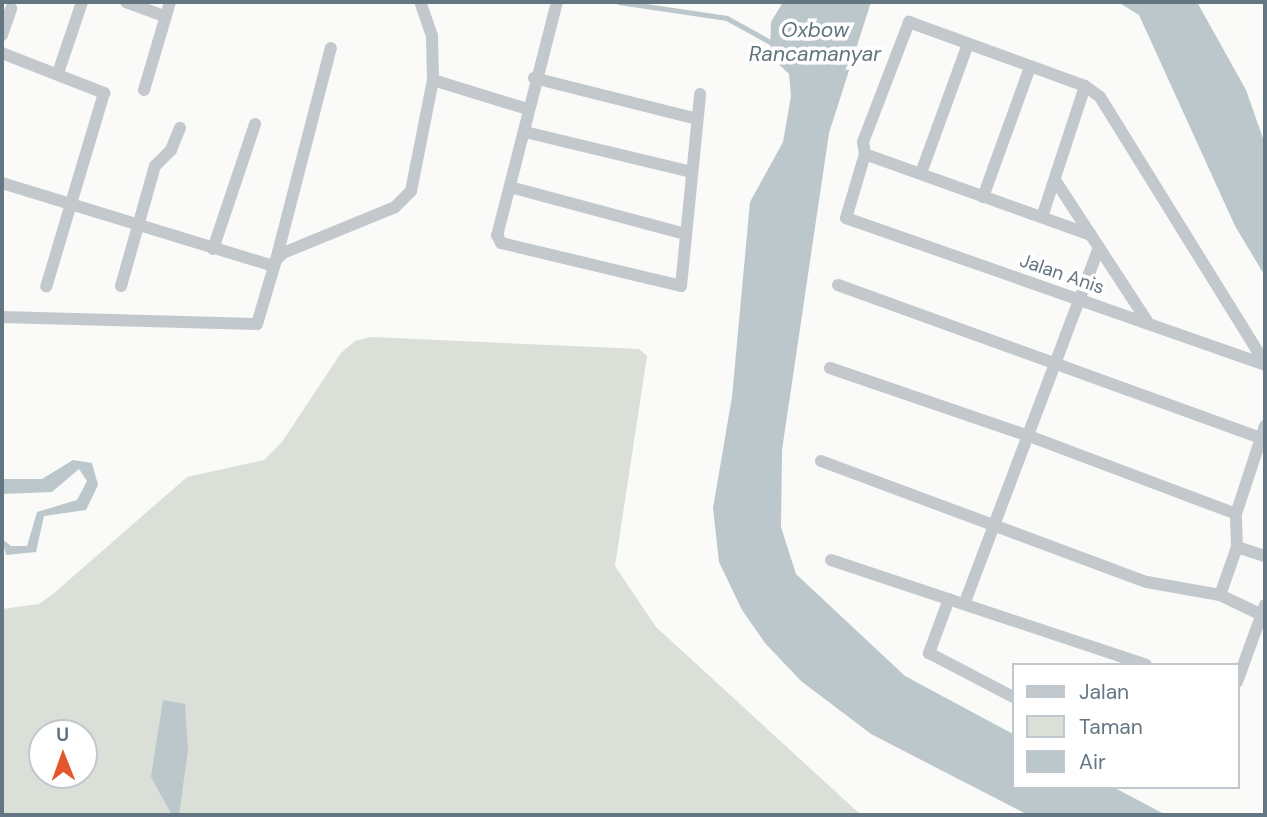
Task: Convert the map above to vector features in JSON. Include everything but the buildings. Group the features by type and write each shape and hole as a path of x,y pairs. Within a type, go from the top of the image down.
{"street":[{"path":"58,73 82,2"},
{"path":"126,2 164,16"},
{"path":"144,90 170,2"},
{"path":"275,263 293,246 365,220 407,198 433,79 432,36 420,2"},
{"path":"557,2 534,78 525,132 496,235 501,243 679,287 700,94"},
{"path":"2,35 11,9"},
{"path":"1091,235 865,154 863,142 909,22 1085,86 1100,97 1265,364"},
{"path":"921,173 968,44"},
{"path":"2,317 257,324 331,48"},
{"path":"2,53 104,93 46,287"},
{"path":"984,197 1030,67"},
{"path":"534,78 697,119"},
{"path":"433,79 527,109"},
{"path":"1042,217 1085,86"},
{"path":"213,249 255,124"},
{"path":"121,286 155,166 171,150 180,128"},
{"path":"525,132 691,172"},
{"name":"Jalan Anis","path":"865,154 846,218 1265,364"},
{"path":"1055,180 1149,324"},
{"path":"2,183 213,249 275,263"},
{"path":"510,187 685,234"},
{"path":"965,602 1099,247"},
{"path":"838,285 1055,365 1263,432 1236,514 1237,548 1220,595"},
{"path":"830,368 1029,436 1236,514"},
{"path":"821,461 1147,582 1220,595 1262,621 1239,677"},
{"path":"1237,548 1265,556"},
{"path":"831,560 965,602 1140,663"},
{"path":"949,598 929,653 1012,696"}],"green space":[{"path":"371,337 639,349 647,356 615,566 656,627 861,815 2,815 2,609 39,604 187,477 264,460 282,442 341,353 355,341"}],"water":[{"name":"Oxbow Rancamanyar","path":"783,2 871,2 829,133 782,450 781,527 796,574 905,676 1012,733 1012,789 1117,789 1166,815 1028,815 871,734 801,681 765,643 742,610 719,562 713,508 732,397 750,202 783,142 791,96 789,74 770,56 771,22"},
{"path":"1118,2 1197,2 1246,90 1265,144 1265,276 1235,226 1139,15"},
{"path":"73,460 92,463 98,485 86,510 44,516 36,552 6,555 2,539 11,546 27,546 37,512 77,500 87,481 79,469 52,492 2,494 2,479 42,479"},
{"path":"163,700 185,704 188,750 179,815 172,815 151,777"}],"waterway":[{"path":"619,2 727,18 774,44"}]}
